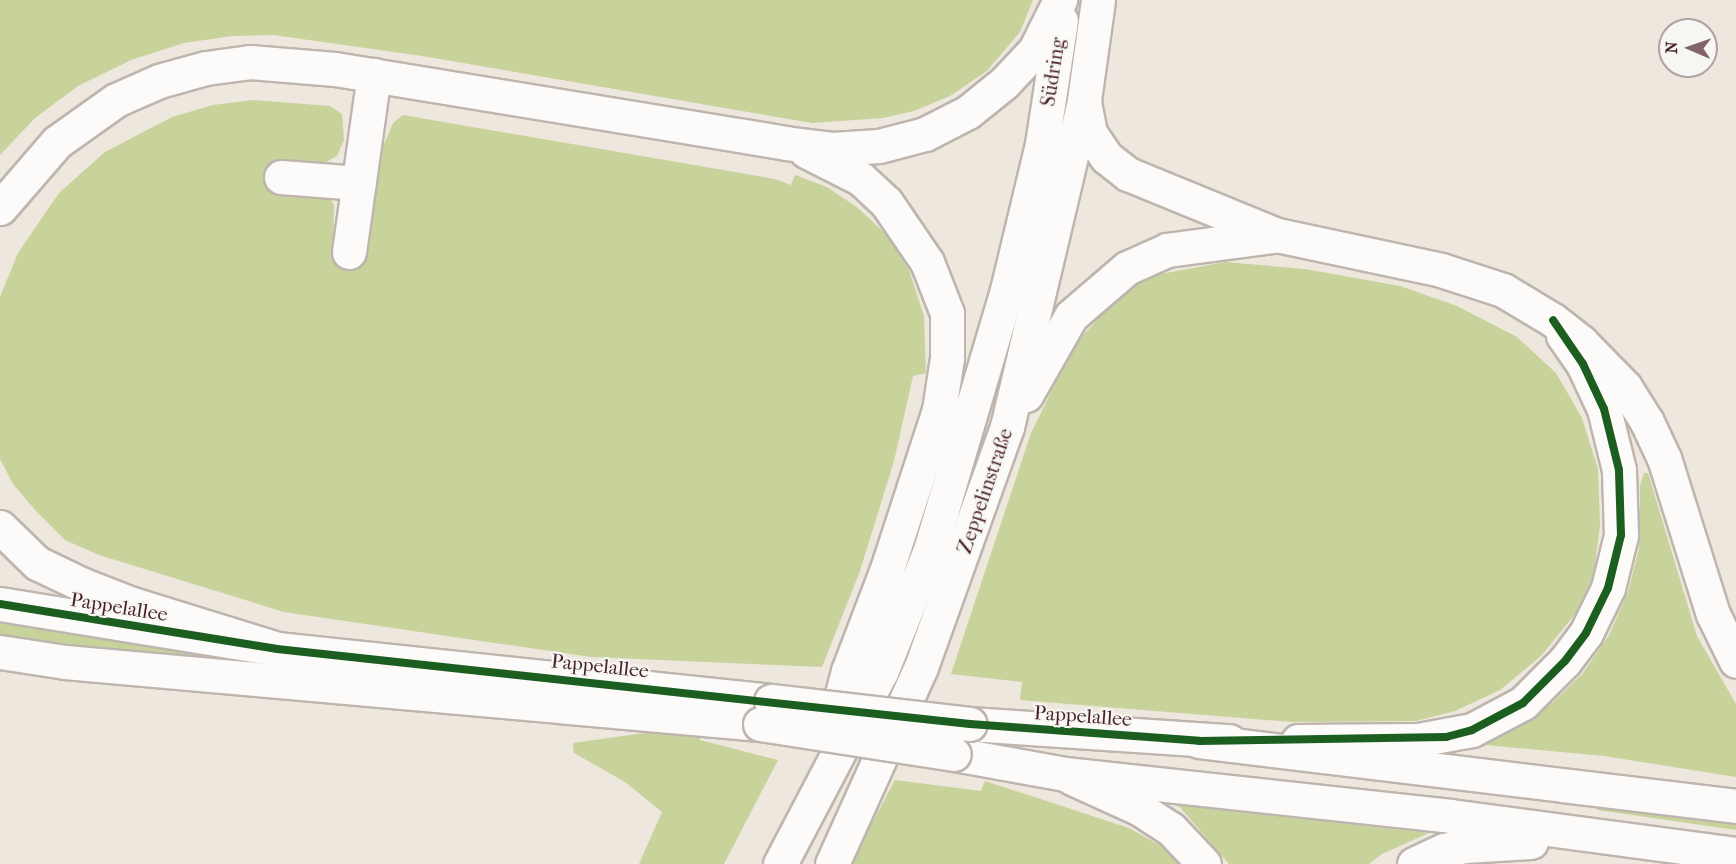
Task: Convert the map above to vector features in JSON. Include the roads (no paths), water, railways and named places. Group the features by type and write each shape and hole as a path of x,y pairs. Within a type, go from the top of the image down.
{"main road":[{"path":"0,208 57,142 116,100 159,81 206,68 250,62 286,62 374,75 785,143 831,148 879,146 933,130 968,112 1004,83 1035,50 1062,0"},
{"name":"Südring","path":"1041,144 1062,0"},
{"name":"Südring","path":"1084,100 1098,0"},
{"path":"349,252 374,75"},
{"path":"1084,100 1090,133 1106,157 1128,174 1277,235 1441,270 1503,290 1553,320 1581,342 1625,387 1647,422 1664,458 1713,614 1736,661"},
{"name":"Zeppelinstraße","path":"832,864 921,667 1007,428 1084,100"},
{"path":"785,143 822,157 861,179 886,202 927,262 947,312 947,358 939,410 887,569 848,671 814,802"},
{"name":"Zeppelinstraße","path":"780,864 881,672 930,550 973,413 1041,144"},
{"path":"281,177 359,183"},
{"path":"1007,428 1071,316 1109,280 1167,250 1277,235"},
{"path":"1199,741 1446,737 1472,730 1523,703 1565,661 1586,633 1608,588 1621,535 1619,470 1604,409 1583,364 1553,320"},
{"path":"0,526 37,563 81,584 132,604 277,649"},
{"name":"Pappelallee","path":"0,604 277,649 766,713 954,754 1065,774"},
{"name":"Pappelallee","path":"0,652 65,662 766,713 970,723 1199,741"},
{"path":"0,678 65,662"},
{"path":"1199,741 1736,806"},
{"path":"1065,774 1451,816 1736,854"},
{"path":"1065,774 1140,808 1171,829 1204,864"},
{"path":"1414,864 1464,846 1513,842 1649,842"}]}
